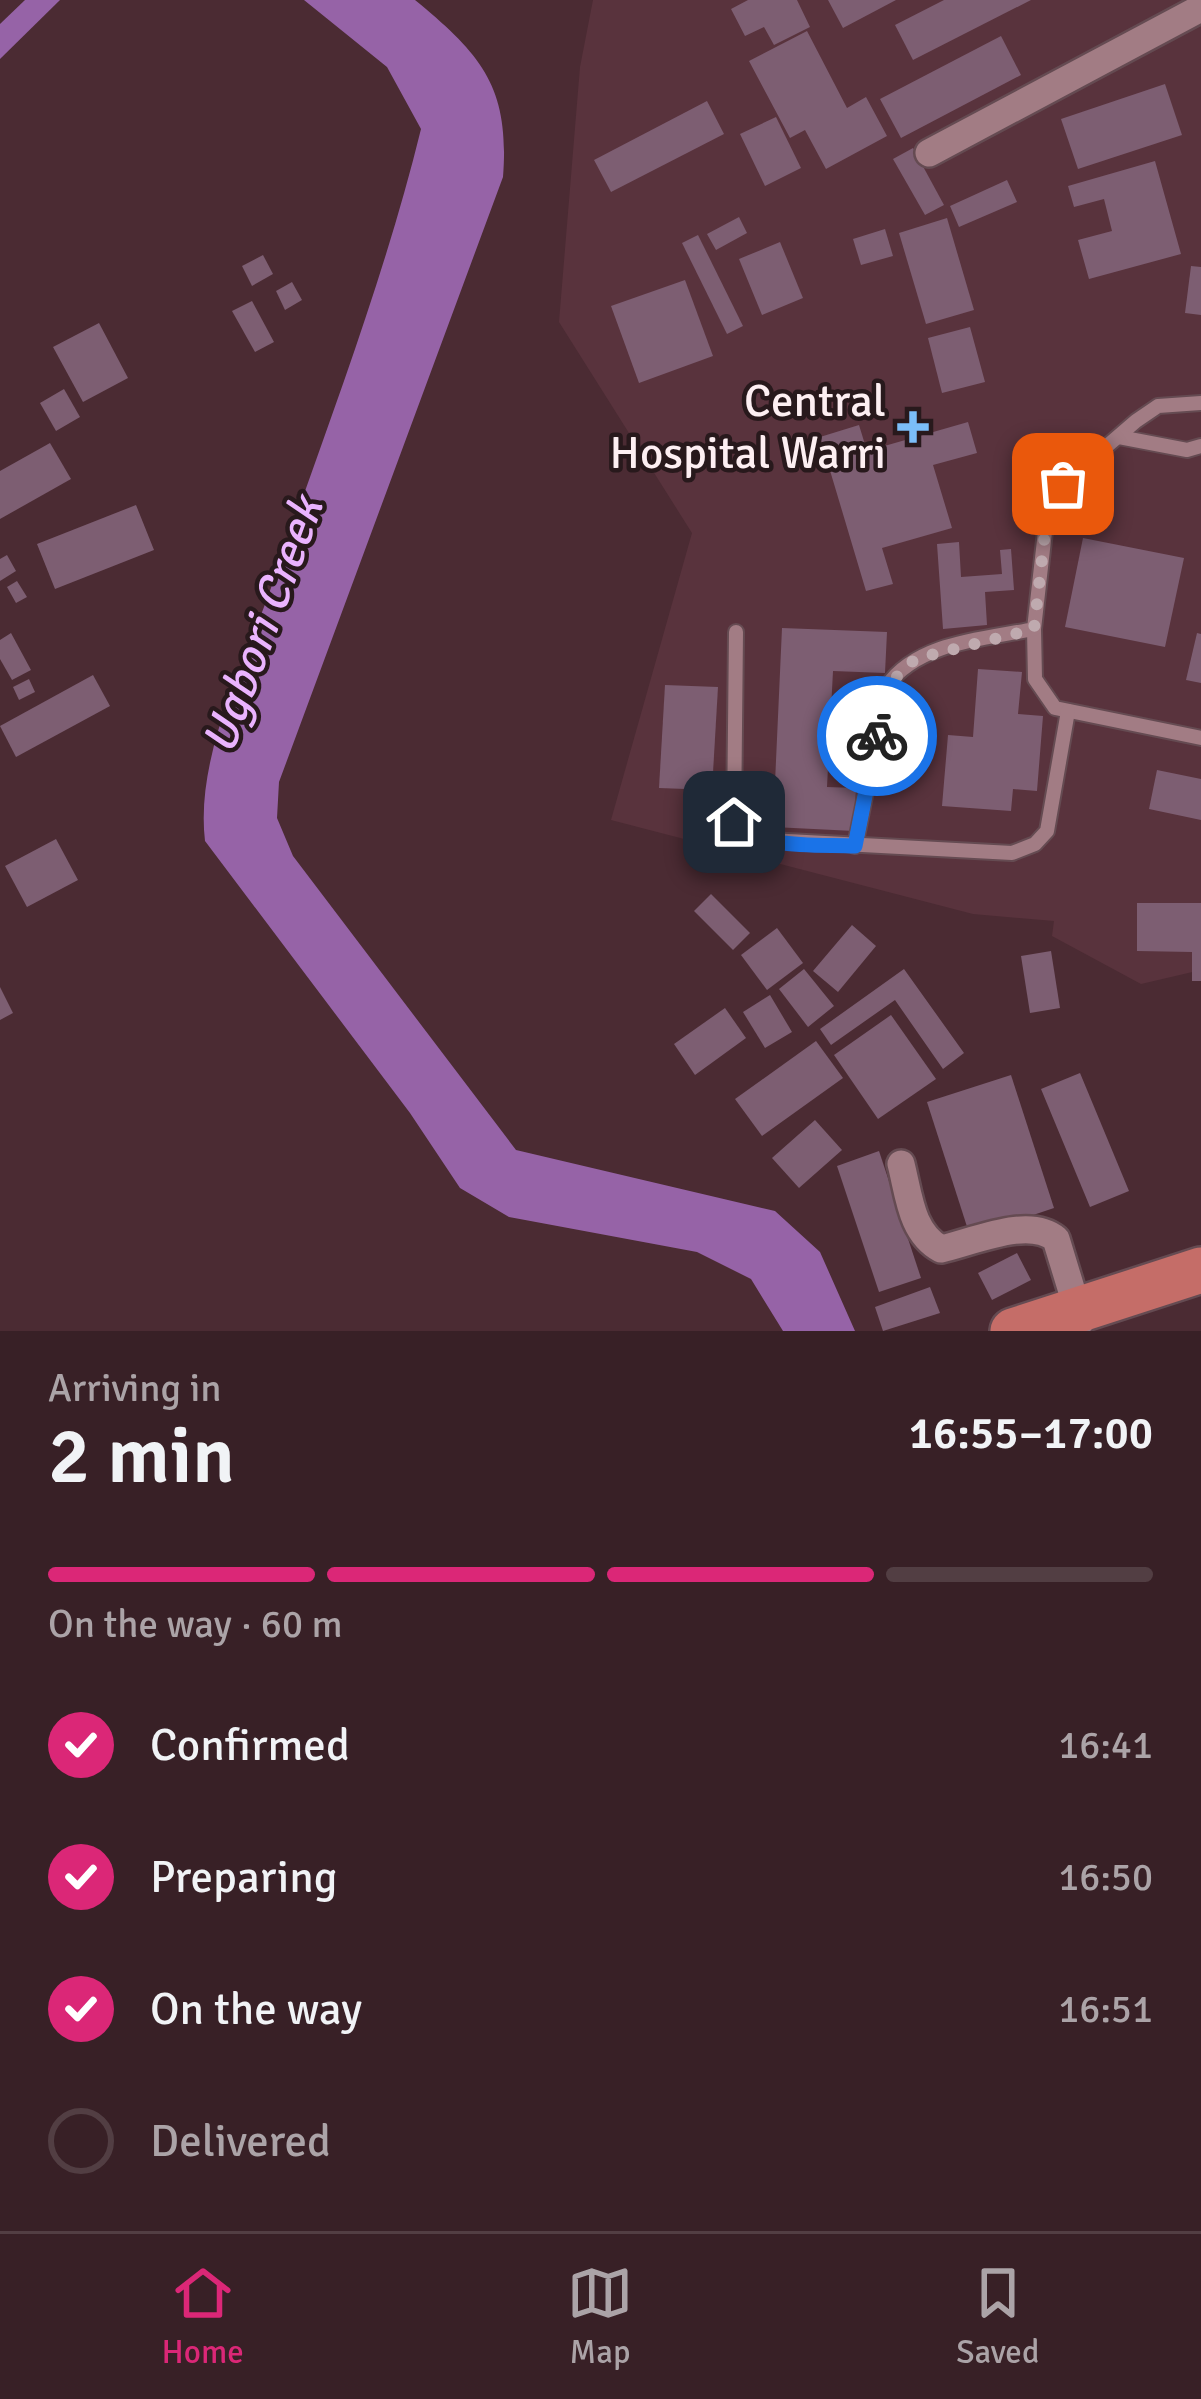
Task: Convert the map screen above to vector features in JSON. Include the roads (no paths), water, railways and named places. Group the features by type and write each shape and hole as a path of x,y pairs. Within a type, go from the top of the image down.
{"main road":[{"path":"1013,1331 1081,1321 1201,1270"}],"street":[{"path":"928,153 1201,8"},
{"path":"901,1164 926,1241 941,1250 1027,1229 1046,1230 1055,1239 1081,1321"}],"lane":[{"path":"1201,403 1158,406 1063,484 1048,506 1034,629 1035,679 1055,708 1201,738"},
{"path":"1119,437 1186,450 1201,446"},
{"path":"855,846 887,686 897,672 946,648 1034,629"},
{"path":"736,632 734,822 744,833 769,840 1012,853 1035,844 1047,831 1068,710"}],"water":[{"path":"25,0 60,0 0,59 0,24"},
{"name":"Ugbori Creek","path":"304,0 415,0 438,20 474,57 496,96 502,120 503,177 279,782 277,818 293,856 516,1150 775,1211 820,1252 855,1331 783,1331 751,1279 697,1252 509,1217 460,1188 410,1113 205,841 207,776 225,710 352,358 421,129 387,67"}],"place":[{"name":"Central Hospital Warri","path":"913,427"}]}
